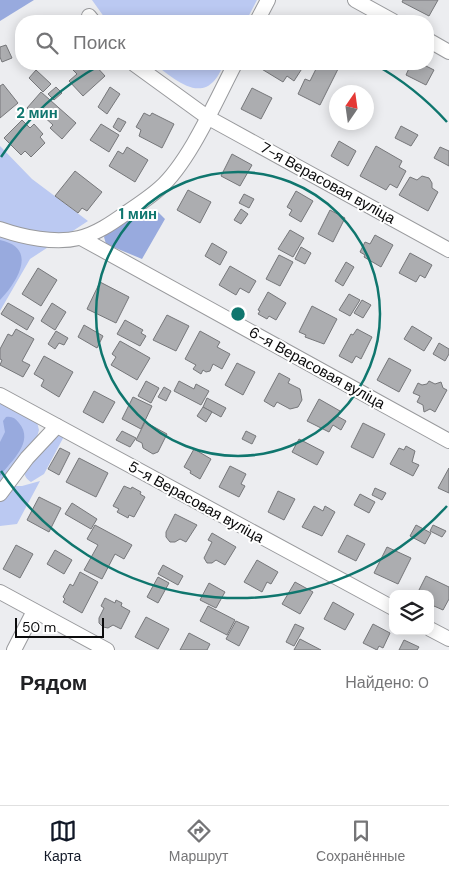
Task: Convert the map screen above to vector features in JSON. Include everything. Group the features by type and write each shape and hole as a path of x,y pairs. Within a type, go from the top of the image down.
{"street":[{"path":"260,15 268,0"},
{"path":"355,0 382,15"},
{"path":"434,43 449,52"},
{"name":"7-я Верасовая вуліца","path":"142,70 207,117 449,250"},
{"path":"0,230 31,237 70,240 80,238 108,226 160,187 182,160 232,70"},
{"name":"6-я Верасовая вуліца","path":"80,238 449,441"},
{"name":"5-я Верасовая вуліца","path":"0,395 389,606"},
{"path":"0,494 27,458 57,426"},
{"path":"0,592 107,650"},
{"path":"14,650 34,611"},
{"path":"434,631 449,639"}],"shaded area":[{"path":"0,0 34,0 0,21"},
{"path":"92,0 257,0 249,15 103,15"},
{"path":"162,70 221,70 214,81 207,86 199,88 183,84"},
{"path":"0,146 32,179 88,221 30,259 0,311"},
{"path":"148,209 158,212 165,219 142,259 106,244 104,237 112,227"},
{"path":"0,240 12,244 19,250 21,266 13,284 0,300"},
{"path":"0,400 37,422 39,430 37,437 0,485"},
{"path":"6,417 12,417 18,421 23,430 24,437 20,451 0,476 0,442 5,432 3,421"},
{"path":"70,425 44,474 31,482 29,481 24,474 24,470 57,436 62,435"},
{"path":"40,481 17,524 0,526 0,502 8,489 13,486 22,486"}],"building":[{"path":"403,0 438,0 430,15 402,2"},
{"path":"6,45 12,58 2,62 0,47"},
{"path":"36,70 51,84 43,92 29,78"},
{"path":"73,70 100,70 105,76 83,96 69,81 77,74"},
{"path":"263,70 301,70 294,81 287,76 283,82"},
{"path":"316,70 338,70 320,105 298,94 305,79 310,81"},
{"path":"408,70 434,70 426,85 406,75"},
{"path":"3,84 18,103 0,118 0,86"},
{"path":"56,87 62,93 54,100 48,94"},
{"path":"110,87 120,94 107,114 98,107"},
{"path":"252,88 272,98 261,119 241,109"},
{"path":"41,92 76,123 62,139 50,128 53,125 41,114 38,118 27,108"},
{"path":"144,113 150,116 152,113 174,124 162,148 139,136 141,130 136,127"},
{"path":"118,118 126,122 120,132 113,127"},
{"path":"22,120 30,128 34,124 43,134 40,137 45,143 31,157 25,151 21,155 4,138"},
{"path":"101,124 119,135 109,152 90,140"},
{"path":"401,126 418,135 411,146 395,138"},
{"path":"339,141 356,151 348,166 331,156"},
{"path":"376,146 402,161 399,167 406,171 397,188 390,184 386,190 360,176"},
{"path":"127,147 148,160 135,182 109,166 118,151 123,154"},
{"path":"440,147 449,151 449,166 434,158"},
{"path":"232,154 252,165 240,186 221,176"},
{"path":"75,171 102,192 87,211 82,208 78,213 55,196"},
{"path":"422,176 429,178 432,188 438,192 428,211 399,195 410,177 417,180"},
{"path":"188,190 211,202 200,223 177,210"},
{"path":"296,191 313,201 301,222 289,215 292,210 287,207"},
{"path":"244,194 254,199 249,208 239,203"},
{"path":"241,209 248,214 241,224 234,220"},
{"path":"330,210 345,218 333,242 318,234"},
{"path":"290,230 304,238 293,257 278,249"},
{"path":"375,235 393,245 381,267 364,257 365,255 360,252 365,242 370,244"},
{"path":"212,243 227,252 220,265 205,256"},
{"path":"301,247 311,253 305,264 295,259"},
{"path":"410,253 432,265 425,278 420,275 416,282 399,273"},
{"path":"279,255 293,262 280,286 266,279"},
{"path":"346,262 354,267 343,286 335,281"},
{"path":"230,266 256,281 249,293 240,288 236,295 219,285"},
{"path":"38,268 57,280 41,306 22,294"},
{"path":"100,282 129,297 116,323 87,309"},
{"path":"268,292 286,303 276,320 269,316 267,319 258,314 260,311 258,310"},
{"path":"349,294 360,300 350,316 339,310"},
{"path":"362,300 371,305 363,318 354,313"},
{"path":"8,303 34,318 27,330 1,314"},
{"path":"52,303 66,312 55,330 41,321"},
{"path":"312,306 337,319 324,344 305,337 306,335 299,332"},
{"path":"167,315 189,326 176,351 153,340"},
{"path":"125,320 143,330 141,333 146,336 140,346 117,334"},
{"path":"84,325 103,336 97,348 78,337"},
{"path":"412,326 432,338 424,351 404,339"},
{"path":"16,329 34,339 22,361 30,365 23,377 0,365 2,360 0,359 0,349 8,334 12,336"},
{"path":"357,329 372,337 361,359 356,356 352,363 339,356 351,334 353,335"},
{"path":"56,331 68,338 64,345 59,343 55,349 48,344"},
{"path":"200,331 220,342 217,347 230,354 222,369 213,364 210,371 206,372 203,370 201,374 193,369 196,365 185,359"},
{"path":"120,341 150,358 137,380 111,365 116,357 112,354"},
{"path":"439,343 449,349 449,354 445,361 433,354"},
{"path":"44,356 73,372 59,397 41,386 44,380 34,374"},
{"path":"389,358 411,370 399,392 377,380"},
{"path":"237,363 255,372 243,395 225,385"},
{"path":"279,373 290,379 288,383 300,389 302,400 298,407 290,409 277,402 274,407 264,401"},
{"path":"146,381 159,388 151,403 138,396"},
{"path":"179,381 194,389 196,384 209,391 201,405 174,391"},
{"path":"429,381 435,384 441,382 443,388 447,390 435,412 430,409 424,412 423,405 417,402 420,396 413,393 418,383 422,385 427,384"},
{"path":"164,387 171,391 166,401 158,397"},
{"path":"94,391 115,402 103,423 83,412"},
{"path":"133,397 152,406 141,429 122,419"},
{"path":"207,398 226,408 221,417 203,407"},
{"path":"319,399 340,411 337,416 346,421 341,430 333,425 329,432 307,421"},
{"path":"203,407 212,412 206,422 197,416"},
{"path":"145,422 167,434 158,452 153,454 143,448 142,443 136,440"},
{"path":"363,423 385,434 373,458 351,447"},
{"path":"122,431 136,438 130,447 116,440"},
{"path":"246,431 256,436 252,444 242,439"},
{"path":"299,439 324,452 317,465 292,452"},
{"path":"406,446 415,451 412,462 419,465 413,476 390,464 399,448 404,450"},
{"path":"60,448 70,453 59,475 48,469"},
{"path":"194,449 211,459 200,479 184,467"},
{"path":"79,458 108,473 96,497 66,482"},
{"path":"230,466 246,474 241,484 245,486 239,497 219,487"},
{"path":"449,468 449,493 438,488"},
{"path":"124,486 131,489 132,487 141,492 140,494 145,497 134,517 129,515 128,518 117,512 119,509 113,506"},
{"path":"375,488 386,493 382,500 372,495"},
{"path":"278,491 295,499 284,520 268,512"},
{"path":"360,494 375,502 369,513 354,505"},
{"path":"39,497 61,508 49,532 27,520"},
{"path":"72,503 97,519 91,529 65,514"},
{"path":"314,506 323,511 325,506 335,512 322,536 302,527"},
{"path":"175,514 197,525 186,542 180,539 170,542 166,537 166,532"},
{"path":"95,525 132,545 124,559 115,554 102,579 84,570 98,545 87,539"},
{"path":"416,525 431,533 425,544 410,536"},
{"path":"433,525 446,531 442,537 430,531"},
{"path":"212,533 236,547 225,565 216,560 212,563 207,563 204,558 212,542 208,540"},
{"path":"347,535 365,544 356,561 338,552"},
{"path":"16,545 33,554 20,578 3,569"},
{"path":"387,547 411,558 398,584 374,573"},
{"path":"55,550 72,560 64,574 47,564"},
{"path":"257,560 278,572 271,584 267,582 262,592 244,582"},
{"path":"163,565 183,576 178,585 158,574"},
{"path":"80,572 98,582 82,613 63,602 65,599 63,597 70,584 73,586"},
{"path":"426,576 449,587 449,599 443,610 434,606 434,590 419,590"},
{"path":"158,577 169,583 158,603 147,597"},
{"path":"295,582 313,592 300,614 282,604"},
{"path":"209,583 225,592 216,608 200,600"},
{"path":"105,598 115,603 116,600 122,603 121,606 130,611 121,629 113,625 108,628 103,627 99,623 99,618 104,608 101,606"},
{"path":"333,602 354,614 345,630 324,619"},
{"path":"208,606 235,620 227,635 200,621"},
{"path":"146,617 169,629 158,649 135,637"},
{"path":"236,621 249,627 239,646 226,639"},
{"path":"295,624 304,628 294,646 286,642"},
{"path":"373,624 389,632 383,648 379,646 377,650 363,643"},
{"path":"189,633 210,644 207,650 180,650"},
{"path":"300,639 321,650 294,650"},
{"path":"404,640 419,647 417,650 399,650"}]}
